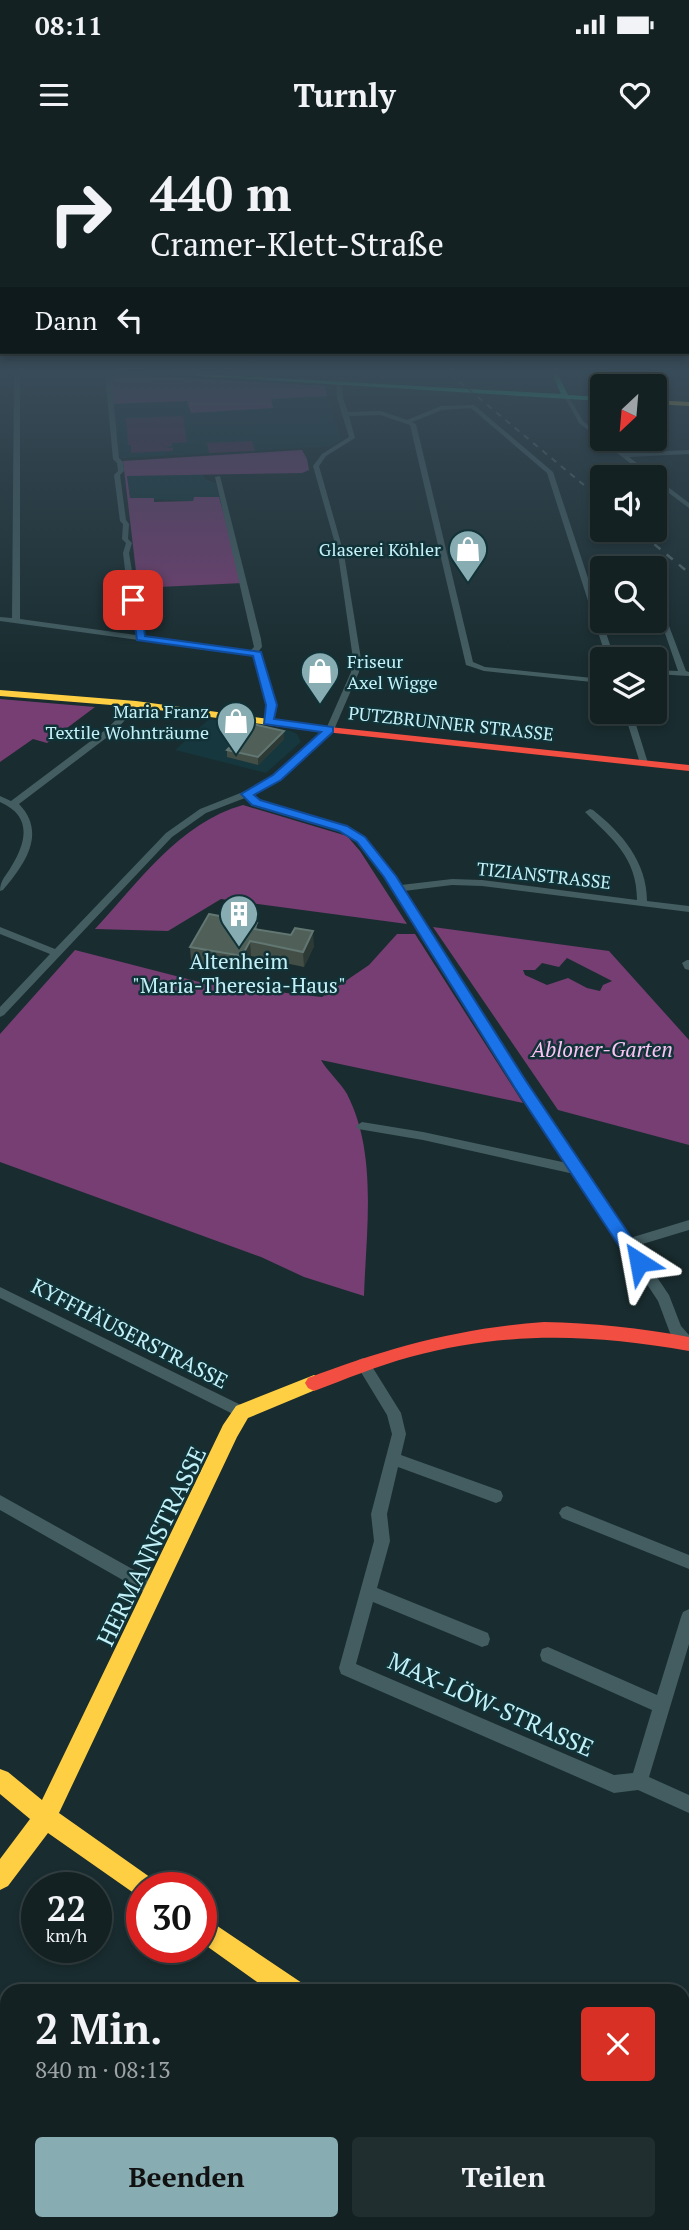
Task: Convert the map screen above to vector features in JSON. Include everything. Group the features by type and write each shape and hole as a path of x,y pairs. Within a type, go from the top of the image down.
{"street":[{"path":"16,621 17,472"},
{"path":"118,472 121,505 124,507 123,521 126,524 125,539 129,543 126,552 130,578 134,580 130,587 134,590 140,638"},
{"path":"0,1013 169,835 203,811 277,778 330,730 355,672 357,659 341,554 318,472"},
{"path":"424,472 467,659 474,666 590,680"},
{"path":"549,472 607,647"},
{"path":"218,477 256,632 258,644 253,652"},
{"path":"667,488 689,506"},
{"path":"0,619 253,652 261,657 272,705 268,721"},
{"path":"667,629 686,673 667,672"},
{"name":"PUTZBRUNNER STRASSE","path":"0,693 136,704 330,730 689,768"},
{"path":"14,803 111,730 136,704"},
{"path":"632,724 644,763"},
{"path":"246,794 256,803 353,833 375,857 664,1299 675,1329 689,1344"},
{"path":"0,799 14,803 25,812 29,826 18,864 0,888"},
{"path":"590,811 606,824 632,859 641,878 642,902"},
{"name":"TIZIANSTRASSE","path":"396,889 452,882 482,883 689,909"},
{"path":"0,930 58,954"},
{"path":"362,1126 424,1136 578,1170"},
{"path":"627,1244 689,1225"},
{"name":"KYFFHÄUSERSTRASSE","path":"0,1292 242,1412"},
{"path":"242,1412 363,1364 453,1339 534,1329 621,1331 689,1344"},
{"name":"MAX-LÖW-STRASSE","path":"363,1364 394,1413 399,1434 379,1514 382,1541 347,1668 614,1784 639,1781 689,1804"},
{"name":"HERMANNSTRASSE","path":"0,1878 45,1817 230,1431 242,1412"},
{"path":"394,1459 496,1496"},
{"path":"0,1502 155,1590"},
{"path":"567,1513 689,1562"},
{"path":"368,1592 482,1639"},
{"path":"639,1781 689,1617"},
{"path":"548,1655 662,1706"},
{"path":"0,1780 45,1817 126,1874"},
{"path":"217,1938 282,1984"}],"shaded area":[{"path":"203,473 205,479 216,483 219,497 194,497 193,501 130,498 127,476"},
{"path":"209,719 291,731 297,734 301,742 266,773 175,750"}],"green space":[{"path":"124,472 305,472 127,476 130,498 154,498 154,502 219,497 243,583 138,588"},
{"path":"0,699 95,707 47,743 33,739 0,762"},
{"path":"243,805 347,836 360,851 407,924 221,899 168,931 95,929 144,874 179,840 220,814"},
{"name":"Abloner-Garten","path":"433,927 609,951 689,1040 689,1145 558,1110","holes":["567,958 612,981 603,985 600,991 587,988 568,978 547,985 525,975 523,970 535,970 542,963 559,967"]},
{"path":"397,934 415,934 523,1103 321,1060 347,1094 357,1117 363,1142 368,1193 364,1296 304,1277 261,1257 0,1162 0,1034 75,950 207,984 322,997 369,965"}],"building":[{"path":"253,724 284,731 258,757 227,750"},
{"path":"209,914 257,923 254,929 291,935 295,928 313,931 303,952 250,941 242,956 190,947"}],"railway":[{"path":"568,472 590,490"},
{"path":"652,542 689,573"}],"traffic: slow":[{"path":"0,693 136,704 320,729"},
{"path":"0,1878 45,1817 230,1431 242,1412 314,1383"},
{"path":"0,1780 45,1817 126,1874"},
{"path":"217,1938 282,1984"}],"traffic: jam":[{"path":"320,729 689,768"},
{"path":"314,1383 408,1350 498,1332 590,1330 689,1344"}],"place":[{"name":"Glaserei Köhler","path":"468,583"},
{"name":"Friseur Axel Wigge","path":"320,705"},
{"name":"Maria Franz Textile Wohnträume","path":"236,755"},
{"name":"Altenheim \"Maria-Theresia-Haus\"","path":"239,948"}],"route":[{"path":"133,600 136,602 140,638 258,654 272,705 268,721 330,730 277,778 246,794 256,803 343,829 361,839 390,876 521,1085 639,1262"}]}
